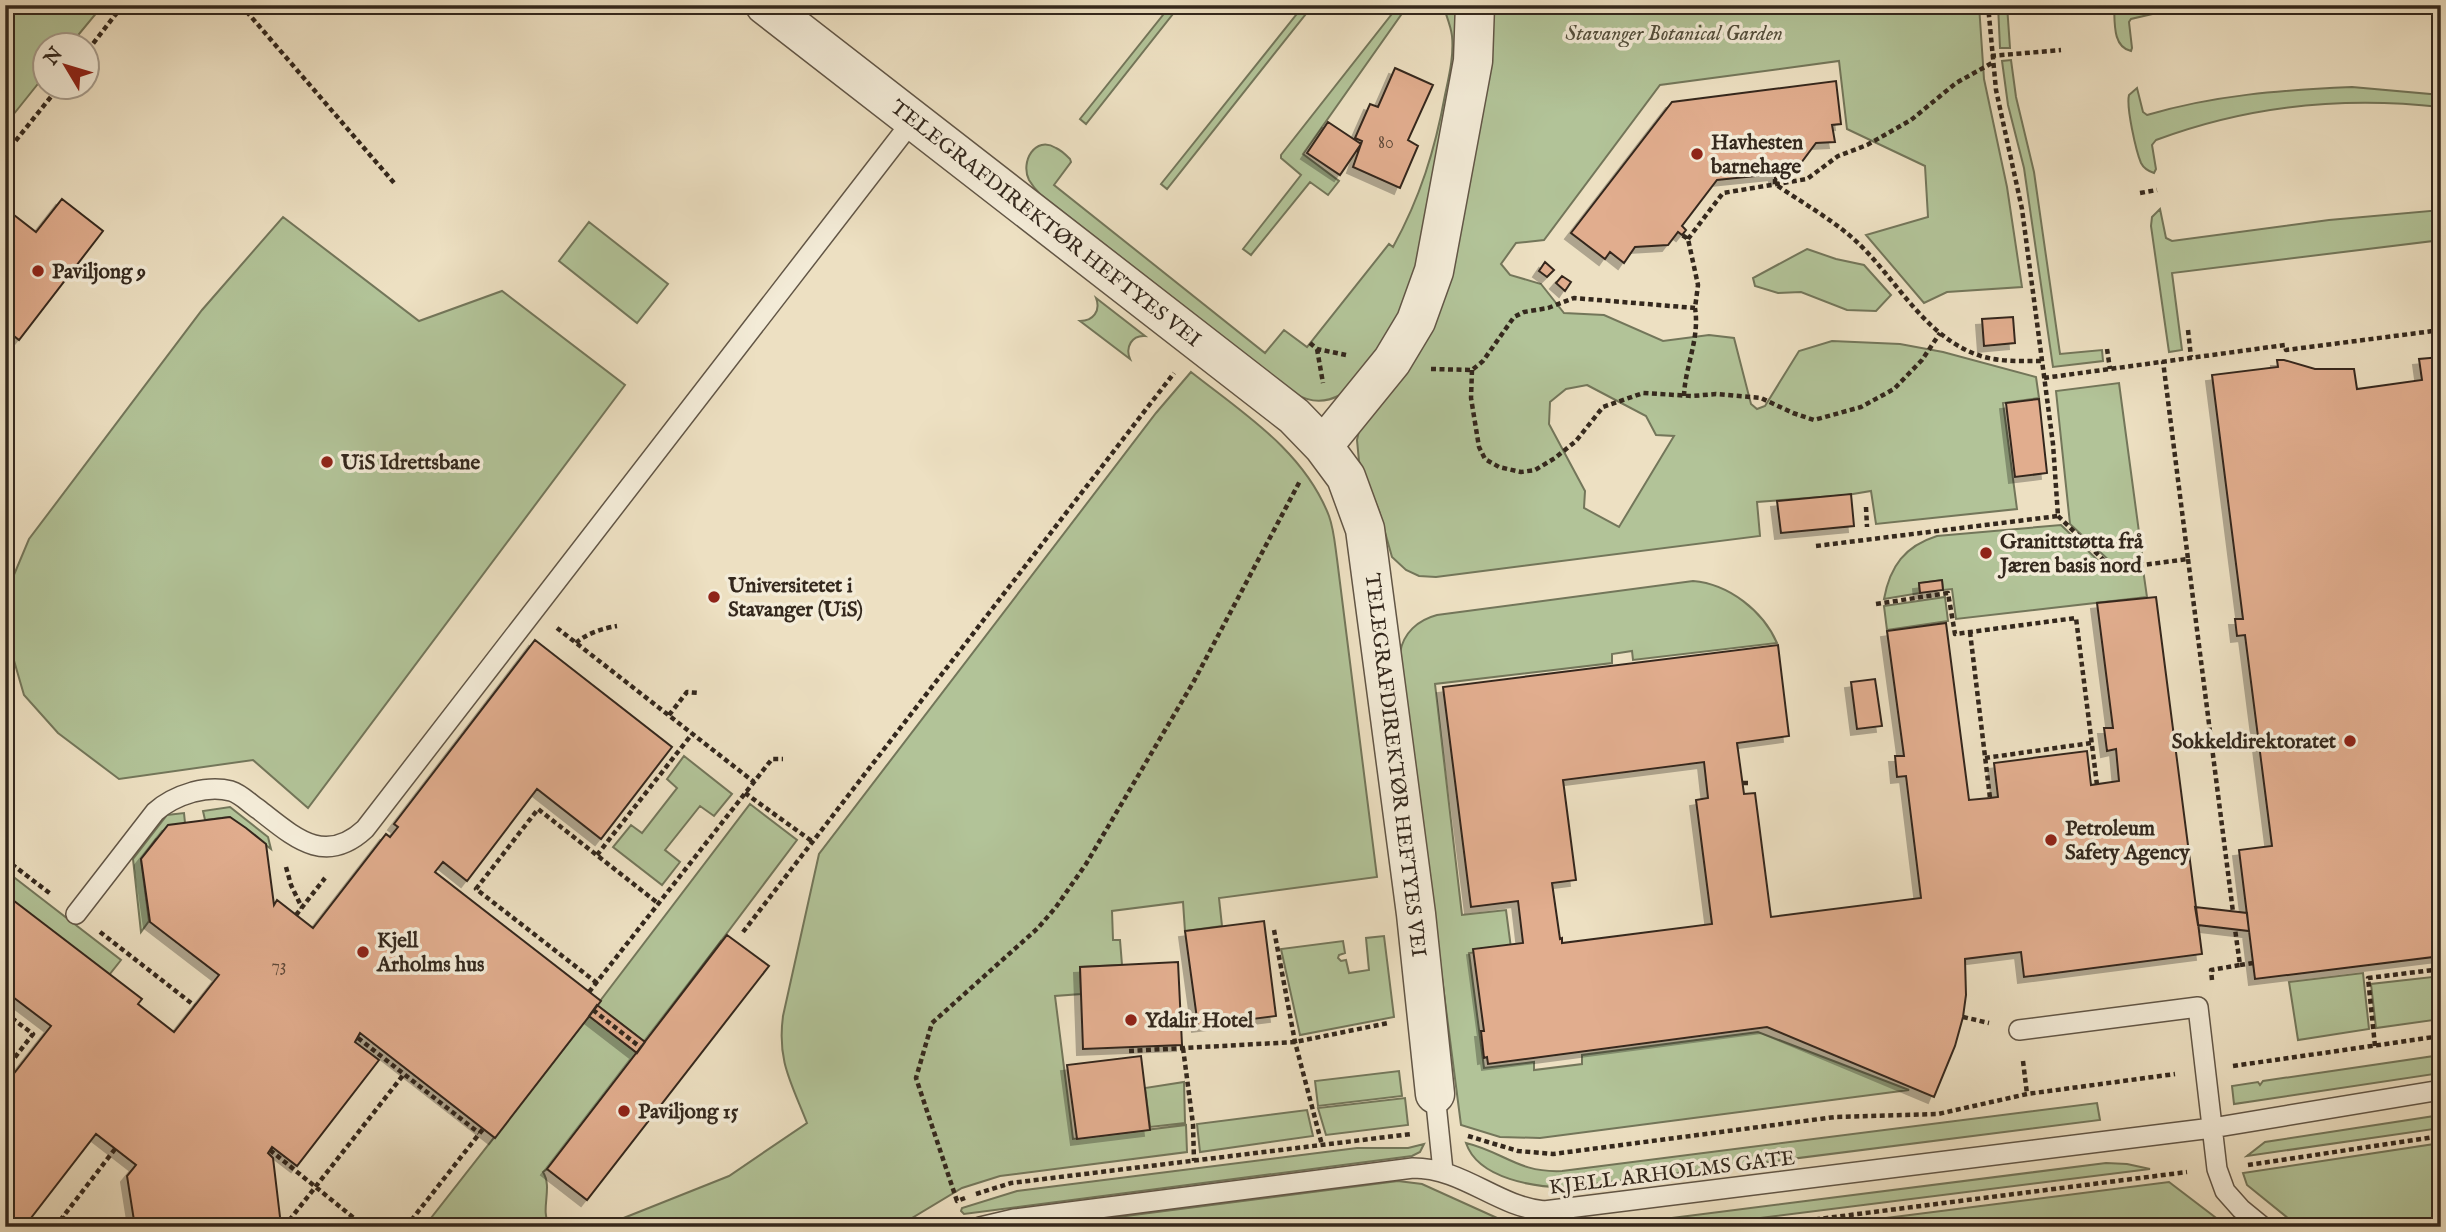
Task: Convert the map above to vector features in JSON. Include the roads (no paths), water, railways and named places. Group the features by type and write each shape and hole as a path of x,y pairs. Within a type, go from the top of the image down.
{"street":[{"name":"TELEGRAFDIREKTØR HEFTYES VEI","path":"765,5 1294,416 1323,446 1346,477 1365,529 1416,914 1435,1094"},
{"path":"1323,446 1394,357 1416,321 1434,271 1473,61 1475,5"}],"lane":[{"path":"76,914 155,812 167,802 186,794 208,790 230,791 296,839 315,846 325,847 353,841 365,829 913,120"},
{"path":"2019,1030 2198,1007 2217,1169 2225,1191 2263,1227"},
{"name":"KJELL ARHOLMS GATE","path":"980,1227 1014,1219 1413,1168 1443,1171 1517,1206 1544,1211 2212,1128 2441,1090"},
{"path":"1435,1094 1443,1171"}],"place":[{"name":"Havhesten barnehage","path":"1697,154"},
{"name":"Paviljong 9","path":"38,271"},
{"name":"UiS Idrettsbane","path":"327,462"},
{"name":"Granittstøtta frå Jæren basis nord","path":"1986,553"},
{"name":"Universitetet i Stavanger (UiS)","path":"714,597"},
{"name":"Sokkeldirektoratet","path":"2350,741"},
{"name":"Petroleum Safety Agency","path":"2051,840"},
{"name":"Kjell Arholms hus","path":"363,952"},
{"name":"Ydalir Hotel","path":"1131,1020"},
{"name":"Paviljong 15","path":"624,1111"}],"park label":[{"name":"Stavanger Botanical Garden","path":"1674,33"}]}
